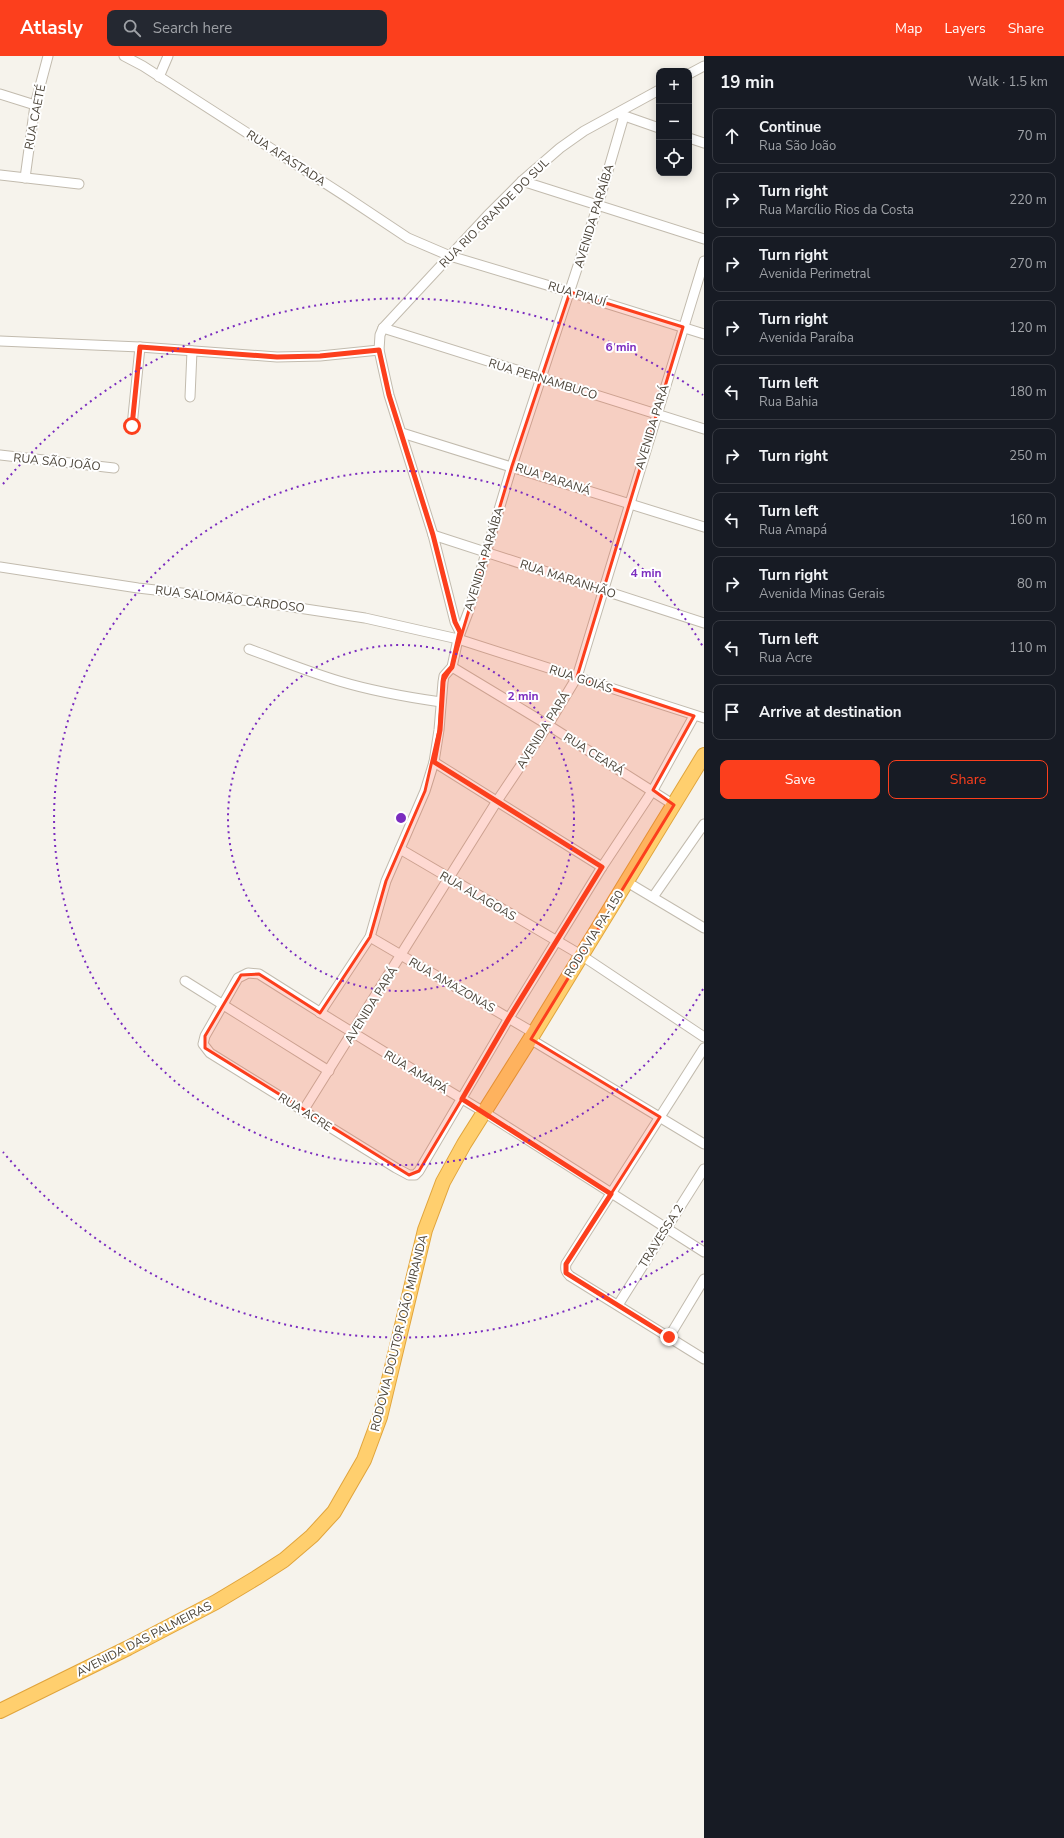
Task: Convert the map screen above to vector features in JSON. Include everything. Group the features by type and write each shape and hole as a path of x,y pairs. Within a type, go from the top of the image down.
{"highway":[{"name":"RODOVIA PA-150","path":"484,1112 704,755"},
{"name":"RODOVIA DOUTOR JOÃO MIRANDA","path":"284,1560 312,1536 334,1512 364,1460 380,1416 425,1230 433,1206 450,1170 484,1112"},
{"name":"AVENIDA DAS PALMEIRAS","path":"0,1711 128,1648 216,1602 284,1560"}],"street":[{"name":"RUA CAETÉ","path":"24,178 36,105 48,56"},
{"name":"RUA AFASTADA","path":"124,56 345,196 396,231 423,246 450,256"},
{"path":"159,77 168,56"},
{"path":"692,72 704,66"},
{"name":"RUA RIO GRANDE DO SUL","path":"383,328 522,181 569,140 621,114 656,92"},
{"path":"0,94 36,105"},
{"path":"621,114 656,127"},
{"name":"AVENIDA PARAÍBA","path":"320,1013 370,937 386,881 425,791 434,762 440,730 444,676 452,667 459,635 469,610 512,466 598,205 621,114"},
{"path":"692,139 704,143"},
{"path":"0,175 80,184"},
{"path":"522,181 704,239"},
{"name":"RUA PIAUÍ","path":"450,256 704,334"},
{"name":"AVENIDA PARÁ","path":"304,1111 577,677 656,414 704,261"},
{"path":"383,328 380,335 379,350 389,395 433,535 459,635"},
{"name":"RUA PERNAMBUCO","path":"383,328 704,429"},
{"path":"0,341 140,347 277,357 320,356 379,350"},
{"path":"132,426 140,347"},
{"path":"190,397 192,351"},
{"name":"RUA PARANÁ","path":"402,433 704,527"},
{"name":"RUA SÃO JOÃO","path":"0,456 114,468"},
{"name":"RUA MARANHÃO","path":"433,535 704,623"},
{"name":"RUA SALOMÃO CARDOSO","path":"0,567 138,588 259,602 365,618 459,635"},
{"name":"RUA GOIÁS","path":"459,635 577,677 704,718"},
{"path":"250,649 338,681 402,696 441,702"},
{"name":"RUA CEARÁ","path":"452,667 653,790 674,805"},
{"path":"462,1099 509,1018 602,867 653,790 694,716"},
{"path":"434,762 602,867"},
{"path":"653,898 704,824"},
{"name":"RUA ALAGOAS","path":"400,850 581,955"},
{"path":"627,882 704,928"},
{"name":"RUA AMAZONAS","path":"370,937 509,1018 532,1036 660,1116"},
{"path":"581,955 704,1037"},
{"name":"RUA AMAPÁ","path":"222,1005 238,978 248,973 259,974 320,1013 484,1112 704,1252"},
{"path":"185,981 329,1071"},
{"name":"RUA ACRE","path":"222,1005 204,1041 204,1048 409,1175 414,1175 419,1171 462,1099"},
{"path":"704,1048 566,1264 565,1269 566,1273 570,1276 704,1359"},
{"path":"660,1116 704,1144"},
{"name":"TRAVESSA 2","path":"618,1305 704,1169"},
{"path":"669,1337 704,1279"}],"highlighted area":[{"path":"570,292 683,327 577,677 694,716 653,790 674,805 531,1039 660,1117 611,1194 462,1099 419,1171 409,1175 205,1048 205,1036 241,975 259,974 320,1013 370,937 386,881 425,791 439,730 443,682 452,667 512,466"}],"route":[{"path":"132,426 140,347 277,357 320,356 379,350 389,395 433,535 448,599 455,622 460,632 452,667 444,676 440,730 434,762 602,867 509,1018 462,1099 611,1194 566,1264 566,1273 669,1337"}]}
